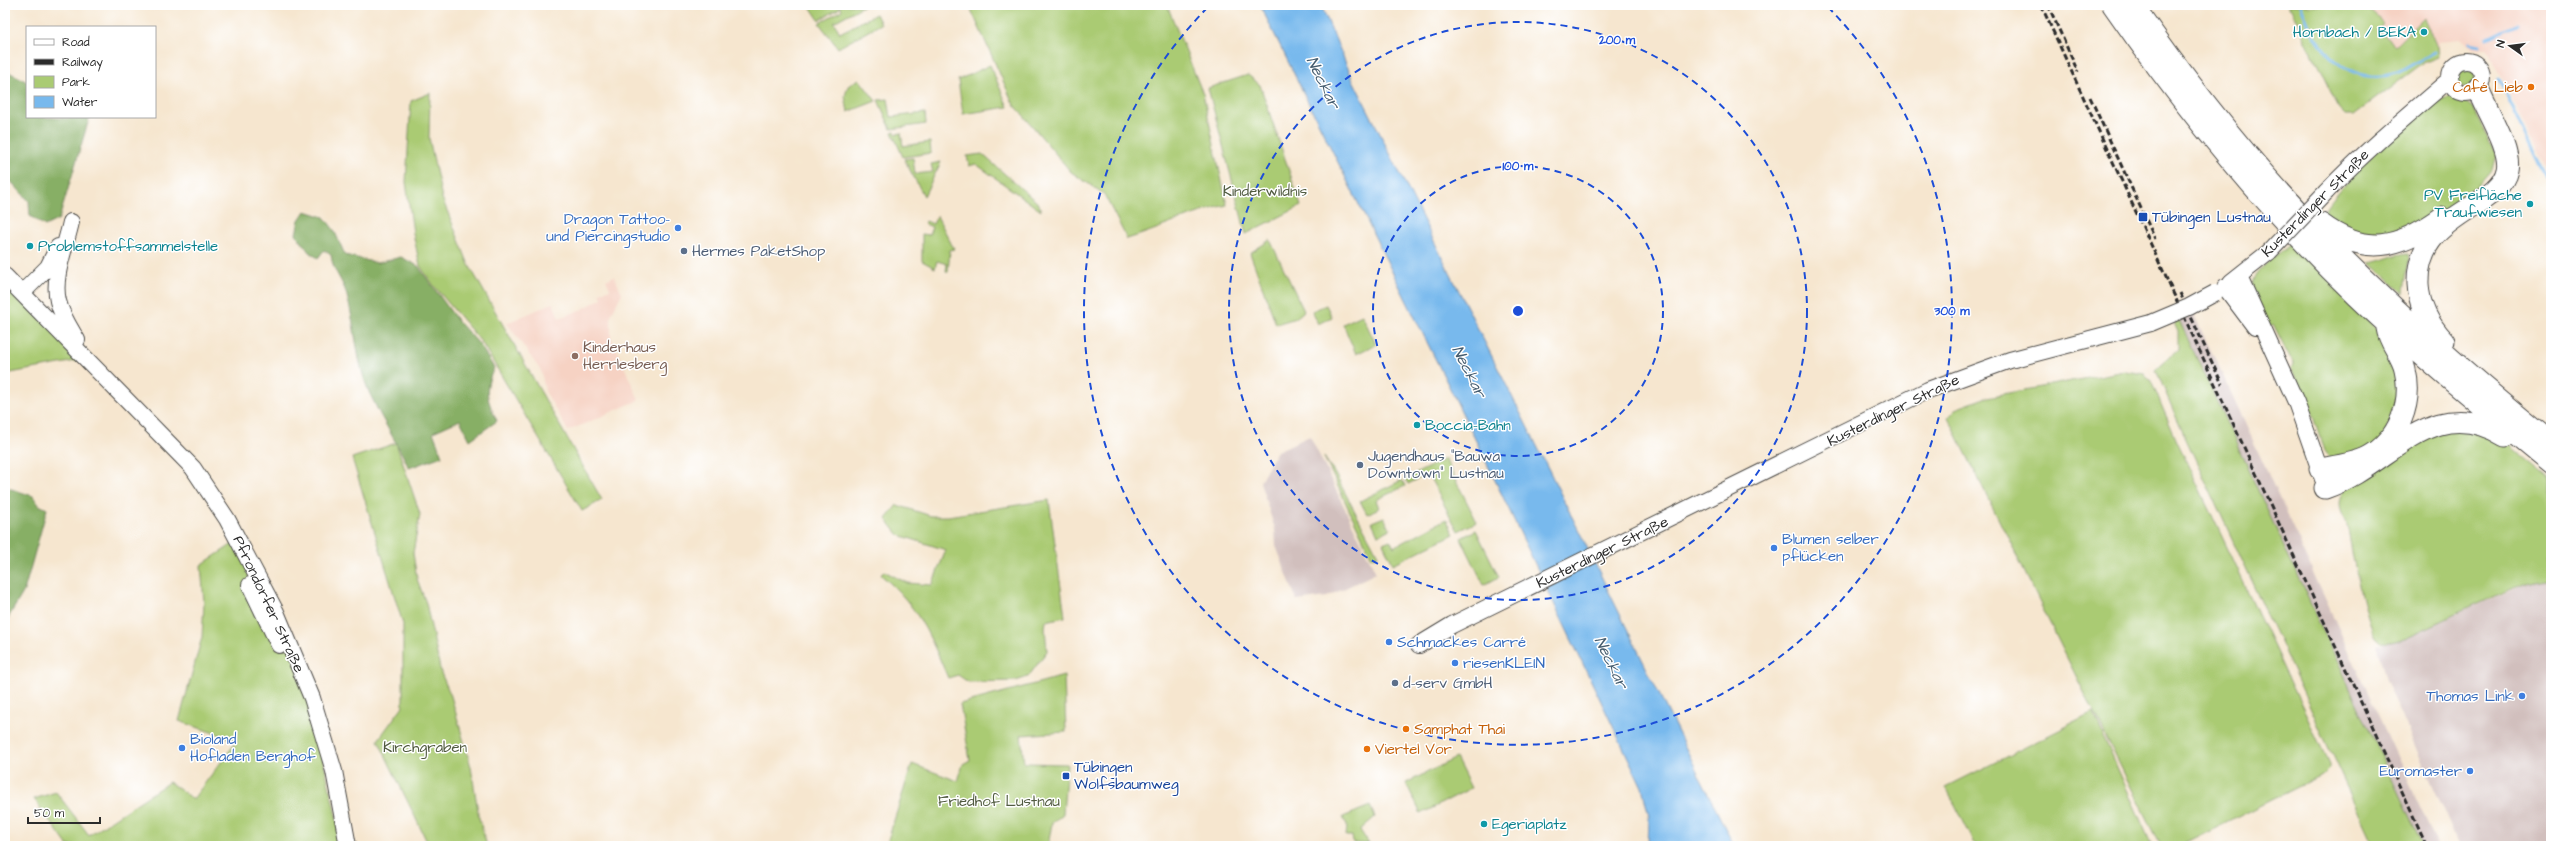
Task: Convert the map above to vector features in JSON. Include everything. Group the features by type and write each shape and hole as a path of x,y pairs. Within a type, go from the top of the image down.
{"highway":[{"path":"2113,5 2193,115 2238,168 2332,271 2386,322 2521,439 2551,463"},
{"path":"2133,5 2202,100 2288,201 2376,291 2486,389 2551,443"},
{"path":"2288,201 2306,210 2332,232 2356,243 2385,245 2409,238 2423,231 2488,182 2499,165 2499,156 2494,140 2473,102 2462,88"},
{"path":"2462,88 2506,152 2508,160 2505,178 2500,186 2459,214 2435,234 2422,259 2418,281 2421,302 2432,326 2448,345 2475,370 2486,389"},
{"path":"2323,479 2367,457 2388,441 2401,420 2407,401 2407,381 2403,362 2388,335 2386,322"},
{"path":"2323,479 2350,478 2418,432 2437,424 2470,421 2491,427 2506,436 2521,439"}],"street":[{"name":"Kusterdinger Straße","path":"1419,645 1437,633 1956,378 2026,356 2151,323 2189,308 2220,290 2269,252 2381,137 2422,105 2462,88"},
{"path":"22,293 48,267 71,222 59,271 58,302 87,359"},
{"path":"22,293 46,287 59,271"},
{"name":"Pfrondorfer Straße","path":"5,276 193,468 227,519 276,612 312,698 334,771 348,846"},
{"path":"2239,276 2287,380 2323,479"},
{"path":"2220,290 2252,322 2275,365 2287,380"}],"shaded area":[{"path":"2314,5 2551,5 2551,176 2487,48 2473,49 2462,39 2438,41 2438,57 2423,63"},
{"name":"Kinderhaus Herrlesberg","path":"614,276 622,293 611,315 611,337 639,400 568,431 545,391 541,371 507,323 553,303 559,318 581,310 602,298 600,293 610,289 606,280"},
{"path":"2193,313 2234,399 2438,846 2423,846 2179,320"},
{"path":"1310,436 1376,573 1327,597 1297,601 1276,546 1275,529 1260,482 1277,451"},
{"path":"2551,578 2551,846 2459,846 2386,680 2376,645 2407,637 2527,583"}],"green space":[{"path":"809,5 838,5 840,8 819,20"},
{"path":"840,5 865,5 834,22 840,33 876,14 881,24 838,48 819,23 842,10"},
{"path":"969,5 1167,5 1203,94 1227,205 1202,212 1127,239 1104,194 1071,172 1013,103"},
{"path":"2289,5 2364,5 2383,23 2378,29 2396,46 2424,18 2437,47 2438,57 2423,63 2354,115 2345,115 2339,109"},
{"path":"990,65 1008,107 963,114 958,80"},
{"path":"2465,67 2472,70 2475,77 2472,84 2465,87 2458,84 2455,77 2458,70"},
{"path":"5,70 26,81 26,118 89,119 59,219 45,226 30,216 29,201 5,175"},
{"name":"Kinderwildnis","path":"1248,75 1260,85 1301,206 1246,234 1208,88"},
{"path":"859,79 876,101 848,112 845,96 848,86"},
{"path":"430,93 429,138 442,198 469,265 602,500 582,511 482,343 434,286 420,266 413,233 406,182 411,101"},
{"path":"2450,97 2463,100 2473,108 2494,151 2495,157 2492,169 2477,186 2440,214 2374,242 2319,217 2360,167 2398,129 2435,102"},
{"path":"888,99 891,117 925,113 926,124 891,129 878,100"},
{"path":"895,131 896,134 901,133 903,146 930,142 931,153 903,157 892,132"},
{"path":"982,154 1039,204 1041,211 976,164 969,166 967,156"},
{"path":"913,158 915,174 933,172 931,164 941,162 924,196 904,159"},
{"path":"305,211 324,217 334,230 345,255 377,263 401,257 418,266 457,320 480,345 494,368 487,389 489,401 497,421 470,440 460,420 433,432 442,456 409,468 369,392 361,369 347,296 334,267 331,255 324,250 318,258 309,252 296,234 299,220"},
{"path":"937,216 954,249 950,250 948,272 946,271 947,264 937,261 935,268 922,261 922,234 929,235 932,227 925,224 926,221 933,224"},
{"path":"1270,240 1304,311 1296,318 1276,324 1250,253"},
{"path":"2292,243 2380,331 2405,392 2378,446 2331,460 2324,451 2312,413 2291,368 2294,365 2273,324 2270,327 2258,304 2253,290 2255,277 2266,264"},
{"path":"2408,253 2409,261 2404,293 2370,263"},
{"path":"5,276 87,359 5,374"},
{"path":"1326,305 1332,317 1318,324 1312,311"},
{"path":"1362,315 1376,344 1356,354 1343,324"},
{"path":"2179,320 2423,846 2374,846 2180,426 2156,370 2178,350 2178,332 2174,323"},
{"path":"2125,371 2144,374 2150,379 2177,441 2329,764 2329,768 2322,775 2180,846 2160,846 1948,417 1955,409 1987,397"},
{"path":"2446,426 2503,440 2551,479 2551,578 2527,583 2513,588 2407,637 2392,642 2384,642 2377,639 2372,632 2367,619 2358,584 2346,521 2340,506 2341,498 2344,490"},
{"name":"Kirchgraben","path":"396,443 420,514 413,553 417,579 426,603 441,673 451,696 471,767 479,818 487,846 429,846 378,740 403,706 403,624 352,458"},
{"path":"1324,457 1335,474 1378,555 1372,558"},
{"path":"1445,459 1477,522 1458,531 1428,474 1408,484 1405,479"},
{"path":"1402,480 1405,486 1376,500 1379,508 1367,514 1360,501"},
{"path":"5,487 33,496 39,505 47,509 24,591 5,623"},
{"path":"1049,500 1065,617 1046,621 1045,628 1047,651 1028,677 1016,681 968,682 958,675 948,678 935,648 921,622 904,598 881,575 884,571 907,583 932,585 946,550 899,535 886,519 897,505 931,516 948,516"},
{"path":"1384,517 1390,529 1378,535 1372,522"},
{"path":"1446,519 1454,534 1393,564 1383,543 1390,540 1394,547"},
{"path":"1476,530 1499,577 1484,585 1461,538"},
{"path":"239,540 305,681 343,846 68,846 34,799 56,792 89,835 169,782 193,799 237,741 179,721 202,637 204,603 201,565"},
{"name":"Friedhof Lustnau","path":"1064,676 1066,732 1021,735 1024,763 1067,764 1063,814 1052,823 1048,846 886,846 912,764 958,781 963,764 970,760 960,704"},
{"path":"2093,713 2152,846 1976,846 1946,787"},
{"path":"1456,758 1471,788 1421,814 1406,783"},
{"path":"1370,806 1375,817 1360,830 1369,844 1353,843 1352,836 1346,836 1347,826 1343,817"}],"water":[{"name":"Neckar","path":"1260,5 1321,5 1353,80 1548,468 1734,846 1648,846 1649,817 1642,787 1479,447"}],"waterway":[{"path":"2301,5 2307,21 2324,49 2336,61 2348,69 2363,75 2379,76 2397,73 2434,52"},
{"path":"2488,38 2517,24"},
{"path":"2470,43 2480,45"},
{"path":"2499,79 2551,186"}],"railway":[{"path":"2041,5 2427,846"},
{"path":"2048,5 2078,72"},
{"path":"2090,97 2155,239"},
{"path":"2180,293 2222,384"}],"place":[{"name":"Hornbach / BEKA","path":"2424,32"},
{"name":"Café Lieb","path":"2531,87"},
{"name":"PV Freifläche Traufwiesen","path":"2530,204"},
{"name":"Tübingen Lustnau","path":"2143,217"},
{"name":"Dragon Tattoo- und Piercingstudio","path":"678,228"},
{"name":"Problemstoffsammelstelle","path":"30,246"},
{"name":"Hermes PaketShop","path":"684,251"},
{"name":"Kinderhaus Herrlesberg","path":"575,356"},
{"name":"Boccia-Bahn","path":"1417,425"},
{"name":"Jugendhaus \"Bauwa Downtown\" Lustnau","path":"1360,465"},
{"name":"Blumen selber pflücken","path":"1774,548"},
{"name":"Schmackes Carré","path":"1389,642"},
{"name":"riesenKLEIN","path":"1455,663"},
{"name":"d-serv GmbH","path":"1395,683"},
{"name":"Thomas Link","path":"2522,696"},
{"name":"Samphat Thai","path":"1406,729"},
{"name":"Bioland Hofladen Berghof","path":"182,748"},
{"name":"Viertel Vor","path":"1367,749"},
{"name":"Euromaster","path":"2470,771"},
{"name":"Tübingen Wolfsbaumweg","path":"1066,776"},
{"name":"Egeriaplatz","path":"1484,824"}]}
